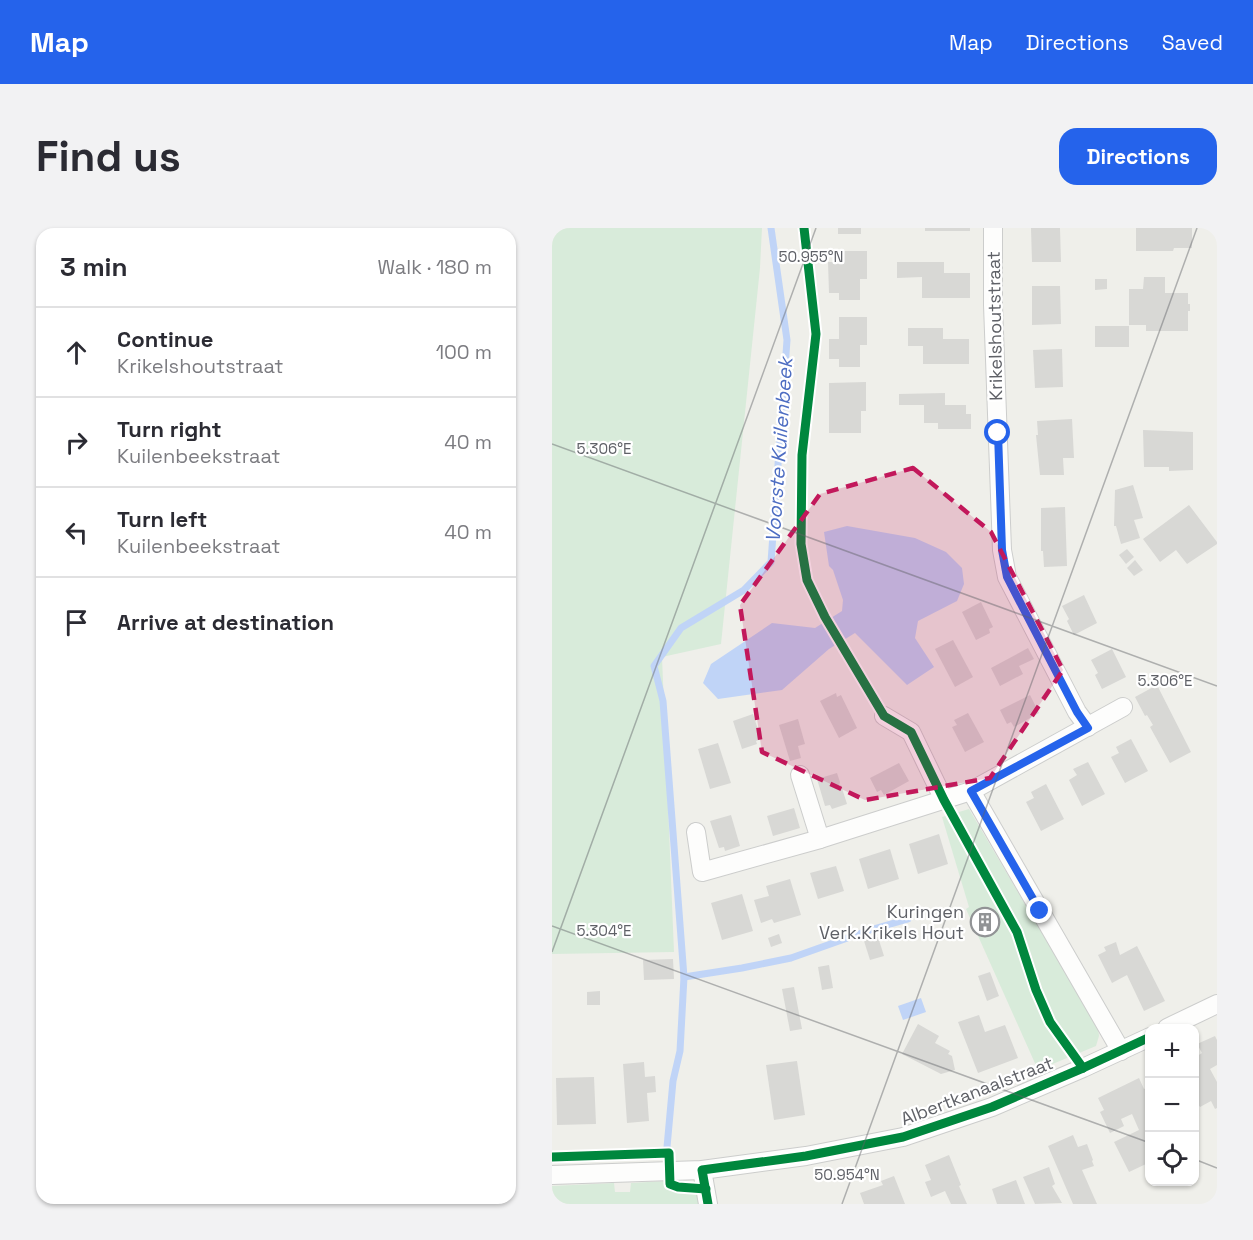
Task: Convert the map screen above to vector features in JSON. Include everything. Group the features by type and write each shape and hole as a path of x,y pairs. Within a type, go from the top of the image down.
{"street":[{"name":"Krikelshoutstraat","path":"993,228 993,313 1002,550 1007,577 1077,712 1088,728"},
{"path":"696,832 702,872 820,839 971,791 1123,707"},
{"path":"884,716 911,732 944,800"},
{"path":"800,775 820,839"},
{"path":"971,791 1121,1051"},
{"path":"1177,1024 1217,1004"},
{"name":"Albertkanaalstraat","path":"552,1175 702,1170 806,1156 903,1137 992,1107 1145,1039"},
{"path":"702,1170 708,1204"}],"highlighted area":[{"path":"913,468 991,532 1063,670 990,778 865,800 762,752 740,605 820,494"}],"green space":[{"path":"552,228 762,228 760,268 721,644 662,657 674,952 552,954"},
{"path":"969,809 1098,1028 1099,1036 1096,1046 1038,1070 966,909 969,907 942,817"},
{"path":"665,1181 665,1184 677,1193 697,1193 700,1204 552,1204 552,1186 614,1183 615,1192 630,1192 631,1183"}],"water":[{"path":"847,526 915,538 946,552 962,568 964,584 957,601 918,621 915,638 934,667 907,685 855,633 829,649 782,690 718,699 703,683 711,664 772,623 815,628 842,611 843,600 833,570 829,566 824,532"},
{"path":"921,998 926,1012 903,1020 898,1006"}],"building":[{"path":"838,228 861,228 861,234 838,234"},
{"path":"925,228 970,228 970,231 925,231"},
{"path":"1031,228 1060,228 1061,262 1032,262"},
{"path":"1136,228 1192,228 1192,248 1174,248 1173,251 1136,251"},
{"path":"838,251 867,251 867,279 860,279 860,300 839,300 839,293 829,293 828,262 838,262"},
{"path":"897,262 944,262 944,273 970,273 970,298 922,298 922,277 897,278"},
{"path":"1144,277 1165,277 1165,293 1188,293 1190,311 1188,311 1188,331 1146,331 1146,325 1129,325 1129,289 1143,289"},
{"path":"1095,279 1107,279 1107,289 1095,290"},
{"path":"1032,286 1060,286 1061,324 1032,325"},
{"path":"839,317 867,317 867,345 860,345 860,367 839,367 839,359 829,359 829,339 839,339"},
{"path":"1095,326 1129,326 1129,347 1095,347"},
{"path":"908,328 943,328 943,339 969,339 969,364 923,364 923,346 908,346"},
{"path":"1062,349 1063,387 1035,388 1033,350"},
{"path":"866,382 866,411 861,411 861,433 829,433 829,383"},
{"path":"945,393 945,405 966,405 966,414 971,414 971,429 938,429 938,423 924,423 924,405 899,405 899,394"},
{"path":"1072,419 1074,458 1063,458 1064,475 1040,475 1037,421"},
{"path":"1143,430 1193,432 1193,470 1169,471 1169,467 1144,467"},
{"path":"1133,485 1143,518 1134,520 1140,538 1121,544 1116,526 1114,526 1115,490"},
{"path":"1189,505 1217,544 1187,564 1176,550 1160,562 1143,539"},
{"path":"1065,507 1067,566 1044,567 1043,551 1041,551 1041,508"},
{"path":"1127,549 1134,557 1126,564 1119,555"},
{"path":"1135,560 1143,570 1134,576 1127,568"},
{"path":"1084,595 1097,623 1074,635 1062,606"},
{"path":"981,602 993,627 989,629 990,633 976,640 962,612"},
{"path":"953,640 973,677 955,687 935,649"},
{"path":"1028,648 1034,659 1019,666 1023,674 1000,686 991,668"},
{"path":"1112,649 1126,677 1102,689 1095,675 1098,673 1091,660"},
{"path":"1157,685 1191,752 1170,763 1150,727 1153,725 1147,715 1145,716 1135,697"},
{"path":"836,693 837,697 841,695 857,728 839,738 820,701"},
{"path":"1030,695 1039,713 1014,727 1011,722 1007,724 1000,710"},
{"path":"968,713 984,742 965,752 952,727 957,725 954,720"},
{"path":"753,714 761,739 756,741 757,744 742,749 733,721"},
{"path":"798,719 805,744 798,746 801,758 790,761 779,725"},
{"path":"1131,739 1148,771 1125,783 1111,757 1119,753 1116,747"},
{"path":"718,743 731,783 710,789 698,749"},
{"path":"1088,762 1105,794 1082,806 1069,780 1077,775 1073,769"},
{"path":"899,763 909,781 884,795 881,790 877,792 870,778"},
{"path":"837,773 839,786 841,785 847,804 832,809 830,805 825,806 817,779"},
{"path":"1046,784 1064,819 1041,831 1026,802 1034,798 1031,792"},
{"path":"794,808 800,828 773,836 767,816"},
{"path":"731,815 740,846 725,851 724,847 719,848 710,821"},
{"path":"939,834 948,864 918,874 909,844"},
{"path":"890,849 899,879 868,889 859,859"},
{"path":"836,866 844,891 818,899 810,873"},
{"path":"790,879 801,915 774,923 772,919 761,923 754,900 769,896 766,886"},
{"path":"742,894 753,931 722,940 711,903"},
{"name":"Kuringen Verk.Krikels Hout","path":"987,915 991,925 984,929 979,919"},
{"path":"779,934 782,943 771,947 768,938"},
{"path":"878,937 884,956 870,960 864,941"},
{"path":"1116,942 1120,955 1137,946 1165,1001 1144,1011 1127,975 1112,983 1098,955 1106,951 1104,947"},
{"path":"673,959 674,979 644,980 643,960"},
{"path":"829,965 833,988 822,990 818,967"},
{"path":"990,972 999,996 987,1001 978,976"},
{"path":"794,987 802,1029 790,1031 782,989"},
{"path":"600,991 600,1005 587,1005 587,992"},
{"path":"979,1015 985,1032 1005,1025 1018,1058 978,1073 958,1022"},
{"path":"918,1024 939,1036 935,1043 950,1051 948,1054 952,1056 955,1070 941,1074 902,1054"},
{"path":"1215,1036 1217,1040 1217,1065 1210,1069 1217,1082 1217,1108 1215,1109 1211,1101 1199,1106 1199,1055 1202,1053 1199,1043"},
{"path":"797,1061 805,1115 774,1120 766,1065"},
{"path":"644,1062 645,1077 655,1076 656,1092 647,1093 649,1121 627,1123 623,1064"},
{"path":"594,1077 596,1124 557,1125 556,1078"},
{"path":"1139,1078 1145,1088 1145,1164 1129,1172 1114,1142 1139,1130 1132,1114 1121,1119 1124,1126 1110,1133 1100,1112 1104,1110 1098,1098"},
{"path":"1073,1135 1078,1147 1087,1144 1093,1160 1094,1166 1082,1170 1097,1204 1073,1204 1048,1146"},
{"path":"949,1155 967,1204 951,1204 945,1191 931,1197 925,1182 931,1180 925,1165"},
{"path":"1049,1167 1055,1184 1052,1186 1062,1203 1035,1204 1023,1177"},
{"path":"894,1176 905,1204 864,1204 860,1193 883,1185 881,1181"},
{"path":"1016,1180 1025,1204 997,1204 992,1189"}],"waterway":[{"name":"Voorste Kuilenbeek","path":"667,1147 673,1081 680,1051 684,977 663,701 654,666 681,628 744,590 771,562 787,340 771,228"},
{"name":"Voorste Kuilenbeek","path":"684,977 791,958 908,919"}],"cycle path":[{"path":"804,228 816,334 802,455 801,544 807,580 825,617 884,716 911,732 944,800 1017,932 1036,990 1050,1022 1083,1068"},
{"path":"708,1204 702,1170 806,1156 903,1137 992,1107 1145,1039"},
{"path":"552,1157 669,1153 670,1184 678,1187 706,1189"}],"place":[{"name":"Kuringen Verk.Krikels Hout","path":"985,922"}],"route":[{"path":"998,433 1002,550 1007,577 1077,712 1088,728 971,791 1040,911"}]}
